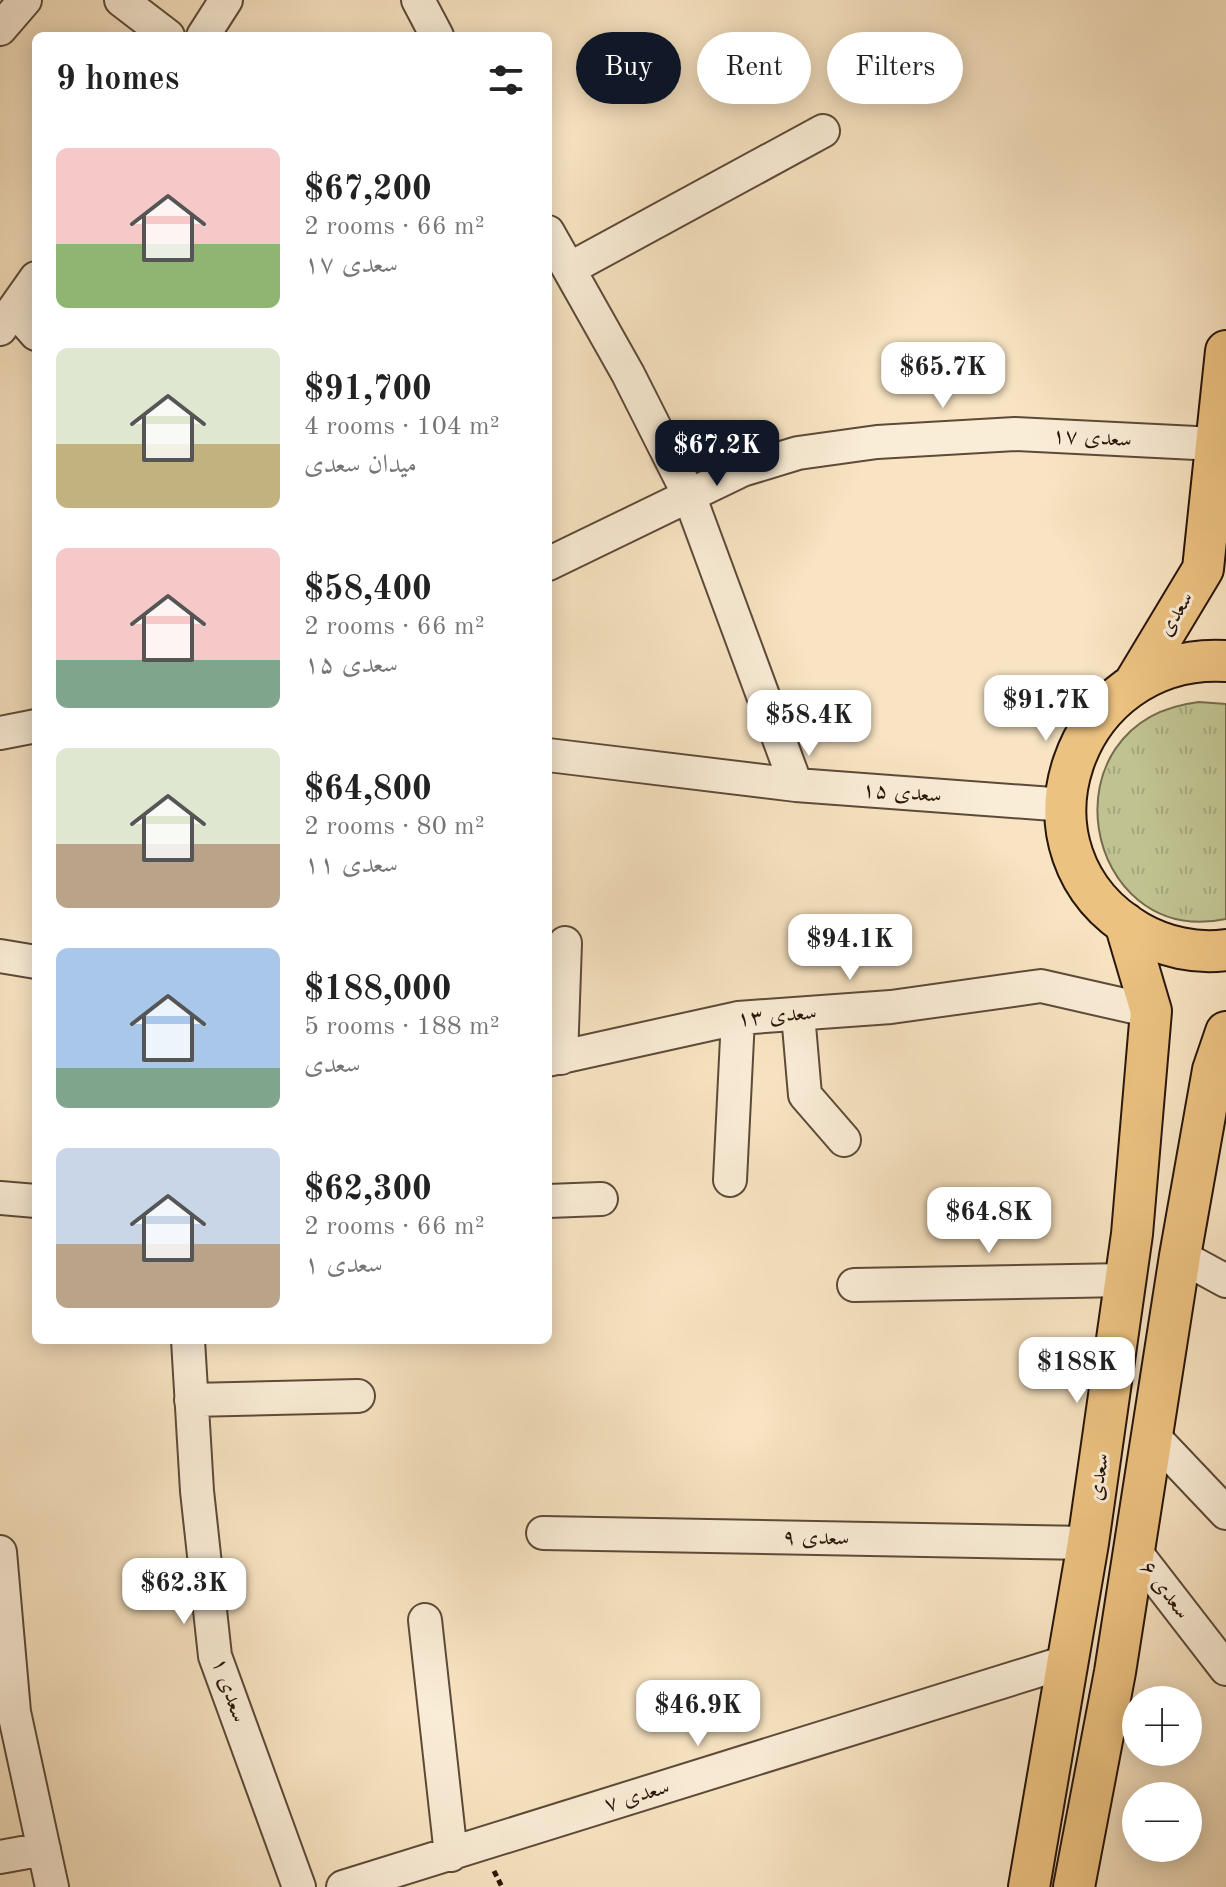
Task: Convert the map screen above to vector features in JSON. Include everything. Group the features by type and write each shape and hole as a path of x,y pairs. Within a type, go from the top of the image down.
{"main road":[{"name":"سعدی","path":"1135,682 1203,569 1226,351"},
{"path":"1226,661 1178,665 1159,670 1135,682 1108,704 1084,735 1070,773 1066,805 1070,842 1080,870 1103,903 1125,923 1142,934 1170,945 1199,950 1226,950"},
{"name":"سعدی","path":"1030,1882 1088,1543 1132,1234 1151,1011 1125,923"},
{"name":"سعدی","path":"1074,1886 1115,1672 1180,1256 1213,1070 1226,1032"},
{"path":"1030,1882 1074,1886"}],"street":[{"path":"0,29 25,0"},
{"path":"121,0 163,32"},
{"path":"206,32 226,0"},
{"path":"569,269 823,131"},
{"path":"552,239 628,374 689,495 796,785"},
{"path":"32,284 7,319 32,332"},
{"name":"سعدی ۱۷","path":"552,562 742,470 798,453 877,442 1015,434 1216,444"},
{"path":"0,733 32,727"},
{"name":"سعدی ۱۵","path":"552,755 796,785 1066,805"},
{"path":"554,1059 565,943"},
{"path":"0,956 32,961"},
{"name":"سعدی ۱۳","path":"554,1059 738,1018 891,1007 1041,986 1151,1011"},
{"path":"798,1014 805,1095 844,1140"},
{"path":"730,1180 738,1018"},
{"path":"0,1198 32,1201"},
{"path":"552,1201 601,1199"},
{"path":"1180,1256 1226,1281"},
{"path":"854,1285 1126,1280"},
{"name":"سعدی ۱","path":"188,1344 197,1491 215,1656 299,1887"},
{"path":"191,1400 358,1396"},
{"path":"1152,1435 1226,1513"},
{"name":"سعدی ۹","path":"543,1533 1088,1543"},
{"name":"سعدی ۶","path":"1134,1550 1226,1669"},
{"path":"0,1552 14,1712 52,1887"},
{"path":"425,1620 451,1855"},
{"name":"سعدی ۷","path":"343,1887 1069,1661"},
{"path":"0,1857 44,1849"}],"green space":[{"path":"1199,702 1226,704 1226,919 1177,919 1139,900 1112,869 1099,829 1100,787 1116,748 1149,718"}]}
